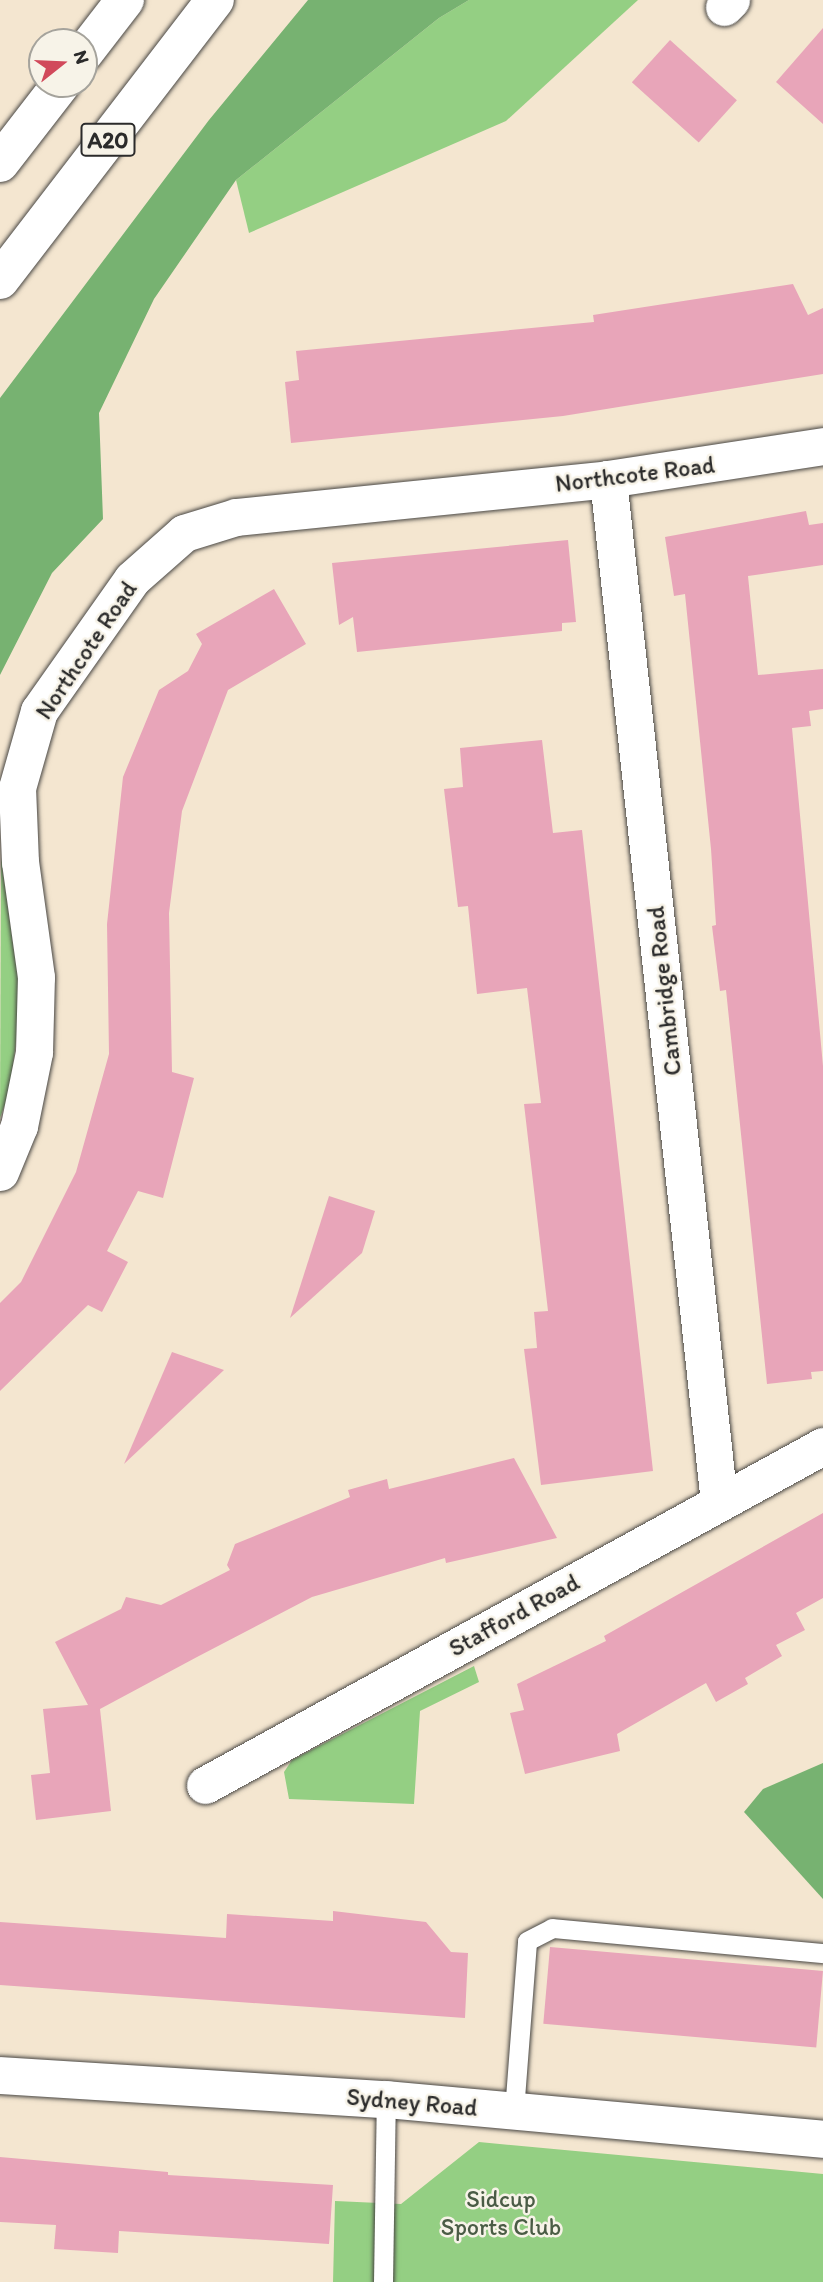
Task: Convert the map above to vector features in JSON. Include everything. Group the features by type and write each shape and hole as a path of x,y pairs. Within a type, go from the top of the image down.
{"highway":[{"path":"98,36 125,0"},
{"name":"A20","path":"0,279 215,0"},
{"path":"0,163 50,98"}],"street":[{"name":"Northcote Road","path":"0,1172 19,1126 34,1052 36,977 20,862 17,788 38,711 132,579 184,533 236,517 608,479 823,446"},
{"name":"Cambridge Road","path":"608,479 719,1502"},
{"name":"Stafford Road","path":"205,1785 823,1446"},
{"name":"Sydney Road","path":"0,2075 386,2099 823,2139"}],"lane":[{"path":"514,2111 527,1941 552,1928 823,1953"},
{"path":"383,2282 386,2099"}],"green space":[{"path":"308,0 469,0 439,18 236,180 154,299 99,413 103,519 52,573 0,675 0,398 209,120"},
{"path":"469,0 638,0 506,121 249,233 236,180 439,18"},
{"path":"1,858 21,1001 10,1090 0,1118"},
{"path":"474,1666 479,1682 420,1711 414,1804 289,1799 284,1772 292,1760"},
{"path":"823,1763 823,1899 744,1812 763,1789"},
{"name":"Sidcup Sports Club","path":"479,2142 823,2174 823,2282 333,2282 335,2201 401,2204"}],"building":[{"path":"823,28 823,124 776,82"},
{"path":"670,40 737,100 699,143 632,82"},
{"path":"793,284 808,315 823,308 823,374 563,416 291,443 285,382 299,380 296,351 594,322 593,315"},
{"path":"806,511 809,525 823,523 823,565 748,576 758,675 823,669 823,709 809,711 811,726 792,728 823,1066 823,1371 811,1372 812,1379 767,1384 726,990 720,991 712,926 716,925 711,849 685,594 674,596 665,537"},
{"path":"568,540 576,622 562,623 562,631 357,652 353,617 339,625 332,563"},
{"path":"274,589 306,644 228,690 182,811 169,913 172,1072 194,1078 163,1198 138,1191 107,1251 128,1262 102,1312 88,1305 0,1391 0,1303 21,1282 76,1172 109,1054 107,924 123,777 159,690 188,671 202,644 196,634"},
{"path":"542,740 553,833 582,830 653,1471 541,1485 524,1349 537,1348 534,1312 548,1311 524,1104 541,1103 527,988 477,994 468,906 458,907 444,789 463,787 460,748"},
{"path":"329,1196 375,1211 362,1253 290,1318"},
{"path":"172,1352 224,1370 124,1464"},
{"path":"514,1458 557,1538 446,1563 445,1558 312,1597 100,1709 111,1811 36,1820 31,1775 50,1773 43,1709 88,1705 55,1642 121,1609 126,1597 161,1605 230,1570 227,1565 235,1544 350,1497 348,1490 387,1479 389,1489"},
{"path":"823,1513 823,1598 796,1613 805,1630 776,1645 782,1656 745,1678 748,1684 716,1702 706,1683 617,1734 620,1751 525,1774 510,1713 524,1710 517,1684 606,1641 604,1636"},
{"path":"333,1911 426,1922 451,1952 468,1953 465,2018 0,1985 0,1922 226,1938 227,1914 333,1921"},
{"path":"550,1947 823,1971 816,2048 543,2024"},
{"path":"0,2157 168,2172 168,2175 333,2185 329,2244 119,2231 118,2253 54,2249 56,2225 0,2222"}]}
